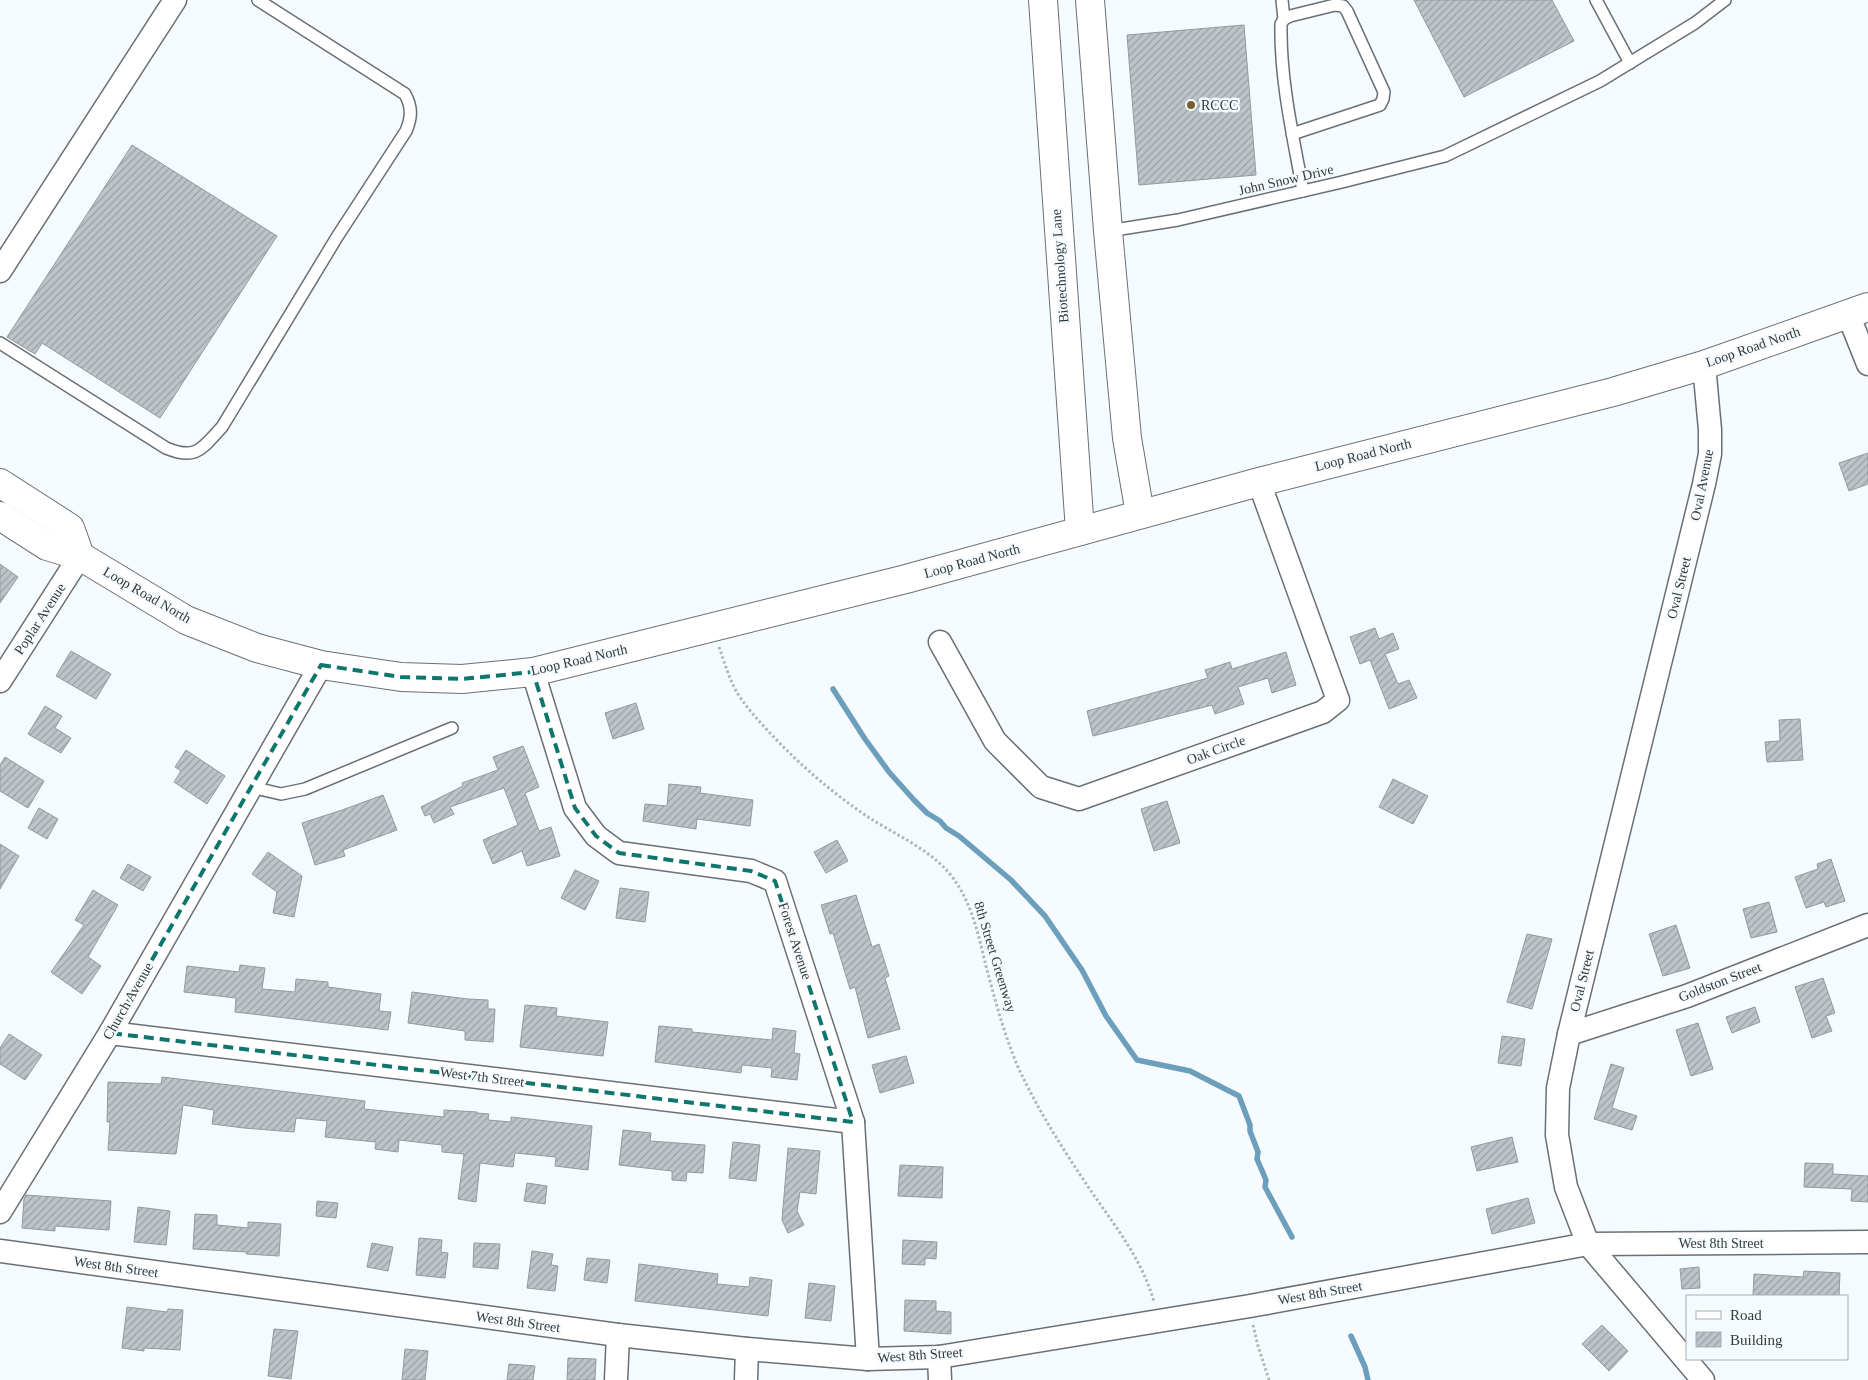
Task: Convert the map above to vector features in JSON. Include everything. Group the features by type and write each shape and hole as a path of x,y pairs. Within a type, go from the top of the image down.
{"main road":[{"name":"Biotechnology Lane","path":"1043,0 1080,531"},
{"path":"1090,0 1108,231 1127,438 1140,514"},
{"name":"Loop Road North","path":"0,516 47,546 80,556 186,620 256,648 321,666 410,677 462,679 533,672 906,579 1259,482 1613,392 1704,365 1858,310"},
{"path":"0,483 70,528 80,556"}],"street":[{"path":"0,272 175,0"},
{"path":"1858,310 1868,364"},
{"name":"Oval Avenue","path":"1690,546 1710,454 1710,430 1704,365"},
{"name":"Oak Circle","path":"940,642 995,740 1041,787 1079,799 1323,712 1338,700 1259,482"},
{"name":"Oval Street","path":"1686,1360 1588,1244 1566,1187 1557,1135 1558,1088 1570,1034 1690,546"},
{"name":"Poplar Avenue","path":"0,681 80,556"},
{"name":"Church Avenue","path":"0,1212 110,1033 321,666"},
{"name":"Forest Avenue","path":"533,672 575,808 596,836 619,853 751,871 775,881 853,1122 868,1359"},
{"name":"Goldston Street","path":"1570,1034 1688,996 1868,925"},
{"name":"West 7th Street","path":"110,1033 853,1122"},
{"name":"West 8th Street","path":"0,1251 618,1335 747,1349 868,1359 939,1357 1250,1306 1588,1244 1868,1242"},
{"path":"616,1380 618,1335"},
{"path":"746,1380 747,1349"},
{"path":"939,1357 940,1380"},
{"name":"Oval Street","path":"1686,1360 1703,1380"}],"lane":[{"path":"0,343 166,448 179,454 196,452 222,427 337,237 406,131 411,115 410,104 405,94 258,0"},
{"path":"1282,0 1284,19"},
{"path":"1596,0 1630,62"},
{"name":"John Snow Drive","path":"1108,231 1178,220 1445,156 1600,81 1695,23 1725,0"},
{"path":"1292,134 1380,104 1384,99 1384,92 1343,6 1335,5 1290,16 1284,19 1281,24 1282,58 1292,134 1303,191"},
{"path":"252,787 281,794 305,789 452,728"}],"path":[{"name":"8th Street Greenway","path":"712,627 730,678 742,700 791,756 822,783 865,815 935,859 950,874 960,889 973,917 997,1005 1021,1073 1051,1129 1130,1248 1143,1272 1154,1304"},
{"path":"1250,1306 1255,1337 1269,1380"}],"highlighted area":[{"path":"321,665 401,677 462,679 533,672 575,808 596,836 619,853 751,871 775,881 853,1122 110,1033"}],"building":[{"path":"1414,0 1552,0 1574,41 1464,97"},
{"name":"RCCC","path":"1244,25 1256,175 1139,185 1127,35"},
{"path":"132,145 277,236 160,418 42,343 35,354 7,337"},
{"path":"1868,453 1868,484 1849,491 1839,463"},
{"path":"0,564 18,577 0,603"},
{"path":"1375,628 1379,639 1393,633 1399,649 1385,654 1398,684 1409,680 1417,698 1389,709 1370,660 1360,664 1350,637"},
{"path":"71,651 111,674 96,699 56,676"},
{"path":"1286,652 1296,685 1272,693 1268,678 1238,687 1244,704 1215,714 1212,705 1093,736 1087,711 1208,678 1205,670 1230,662 1232,669"},
{"path":"636,703 644,729 613,739 605,713"},
{"path":"45,706 62,716 55,728 71,738 61,753 28,734"},
{"path":"1800,719 1803,760 1767,762 1765,742 1780,741 1779,720"},
{"path":"523,746 539,787 525,793 539,831 551,827 560,856 527,866 522,851 493,864 483,840 518,825 504,788 450,807 454,814 434,823 430,814 425,816 421,807 463,786 462,783 498,770 493,757"},
{"path":"186,750 225,776 207,804 174,782 181,771 175,767"},
{"path":"5,757 44,781 28,808 0,791 0,765"},
{"path":"1393,779 1428,796 1413,824 1379,807"},
{"path":"669,784 701,787 700,793 753,800 750,826 697,819 696,829 643,821 645,804 667,806"},
{"path":"383,795 397,830 343,850 345,856 315,865 302,823"},
{"path":"1167,801 1180,843 1154,851 1141,809"},
{"path":"39,808 58,819 47,839 28,828"},
{"path":"837,840 848,861 826,873 814,852"},
{"path":"0,844 19,856 0,889"},
{"path":"268,852 302,876 294,917 273,913 277,892 252,874"},
{"path":"1831,859 1845,901 1826,907 1824,902 1806,908 1795,877 1818,869 1817,864"},
{"path":"128,864 151,877 143,891 120,878"},
{"path":"575,870 599,881 585,910 561,898"},
{"path":"620,888 649,892 645,922 616,918"},
{"path":"93,890 118,905 88,957 101,966 82,994 51,972 84,925 75,920"},
{"path":"856,895 872,947 879,944 889,976 885,978 900,1029 868,1038 855,987 850,989 833,933 830,934 821,905"},
{"path":"1769,902 1777,932 1751,938 1743,909"},
{"path":"1676,925 1690,968 1663,976 1649,934"},
{"path":"1527,934 1552,939 1532,1009 1507,1002"},
{"path":"240,965 265,968 262,989 295,992 296,979 328,982 328,987 381,994 379,1011 391,1012 388,1030 235,1012 236,998 184,992 187,966 239,972"},
{"path":"1823,978 1835,1013 1826,1016 1832,1031 1812,1038 1795,987"},
{"path":"412,992 488,1000 488,1009 495,1009 493,1042 465,1040 465,1031 408,1023"},
{"path":"525,1005 557,1008 556,1016 608,1022 603,1056 520,1047"},
{"path":"1755,1007 1760,1022 1732,1033 1726,1017"},
{"path":"1698,1023 1713,1069 1691,1076 1676,1030"},
{"path":"659,1026 692,1029 692,1032 772,1040 773,1028 796,1031 794,1053 800,1054 797,1080 771,1077 772,1068 742,1065 741,1073 655,1062"},
{"path":"9,1034 42,1055 25,1080 0,1064 0,1048"},
{"path":"1502,1036 1525,1039 1521,1066 1498,1063"},
{"path":"906,1056 914,1083 880,1093 872,1065"},
{"path":"1611,1064 1624,1068 1612,1108 1637,1116 1632,1130 1594,1119"},
{"path":"162,1077 365,1101 364,1109 444,1117 444,1110 477,1112 489,1114 488,1120 511,1122 511,1117 592,1126 588,1170 555,1166 556,1157 515,1153 513,1167 480,1163 476,1202 458,1199 464,1154 442,1152 442,1145 399,1140 398,1152 375,1149 376,1142 325,1137 327,1121 296,1118 294,1132 212,1124 214,1110 183,1105 176,1154 108,1150 110,1122 107,1122 108,1082 161,1084"},
{"path":"623,1130 651,1133 650,1141 705,1145 703,1173 687,1172 686,1181 672,1180 672,1171 619,1165"},
{"path":"1512,1137 1518,1162 1477,1171 1471,1147"},
{"path":"733,1142 760,1145 756,1181 729,1178"},
{"path":"788,1148 820,1151 816,1194 800,1192 797,1211 804,1225 788,1233 782,1220"},
{"path":"1805,1163 1833,1164 1833,1174 1868,1176 1868,1202 1851,1201 1852,1189 1804,1187"},
{"path":"900,1165 943,1167 942,1198 898,1196"},
{"path":"527,1183 547,1186 545,1204 524,1201"},
{"path":"26,1195 111,1201 109,1230 55,1226 55,1231 22,1228 24,1199"},
{"path":"1528,1198 1535,1223 1492,1234 1486,1209"},
{"path":"317,1201 338,1203 336,1218 316,1216"},
{"path":"138,1207 170,1211 166,1245 134,1242"},
{"path":"195,1214 217,1215 217,1225 248,1228 248,1222 281,1224 279,1256 193,1249"},
{"path":"419,1238 442,1240 441,1252 448,1253 445,1278 416,1275"},
{"path":"903,1240 937,1242 936,1259 925,1258 925,1265 902,1264"},
{"path":"372,1243 393,1247 388,1271 367,1267"},
{"path":"474,1243 500,1244 498,1269 473,1267"},
{"path":"532,1251 553,1254 551,1265 558,1266 555,1291 527,1288"},
{"path":"587,1258 610,1260 607,1283 584,1280"},
{"path":"639,1264 718,1274 717,1284 749,1287 750,1277 772,1280 768,1316 635,1301"},
{"path":"1699,1267 1700,1288 1682,1289 1680,1269"},
{"path":"1804,1271 1840,1273 1839,1295 1753,1295 1754,1274 1803,1277"},
{"path":"809,1283 835,1286 831,1321 805,1318"},
{"path":"905,1300 936,1301 936,1311 951,1312 951,1334 904,1331"},
{"path":"127,1307 167,1312 168,1309 183,1310 180,1350 144,1348 144,1351 122,1348"},
{"path":"1602,1325 1628,1351 1609,1371 1582,1344"},
{"path":"274,1329 298,1331 291,1379 268,1376"},
{"path":"405,1349 428,1351 425,1380 402,1380"},
{"path":"568,1358 596,1359 595,1380 567,1380"},
{"path":"509,1364 535,1366 533,1380 507,1380"}],"waterway":[{"path":"833,689 889,772 914,800 927,813 959,836 1011,880 1045,916 1082,970 1106,1016 1137,1060 1190,1071 1239,1096 1258,1152 1257,1159 1266,1180 1265,1187 1292,1237"},
{"path":"1351,1336 1365,1367 1368,1380"}],"place":[{"name":"RCCC","path":"1191,105"}]}
